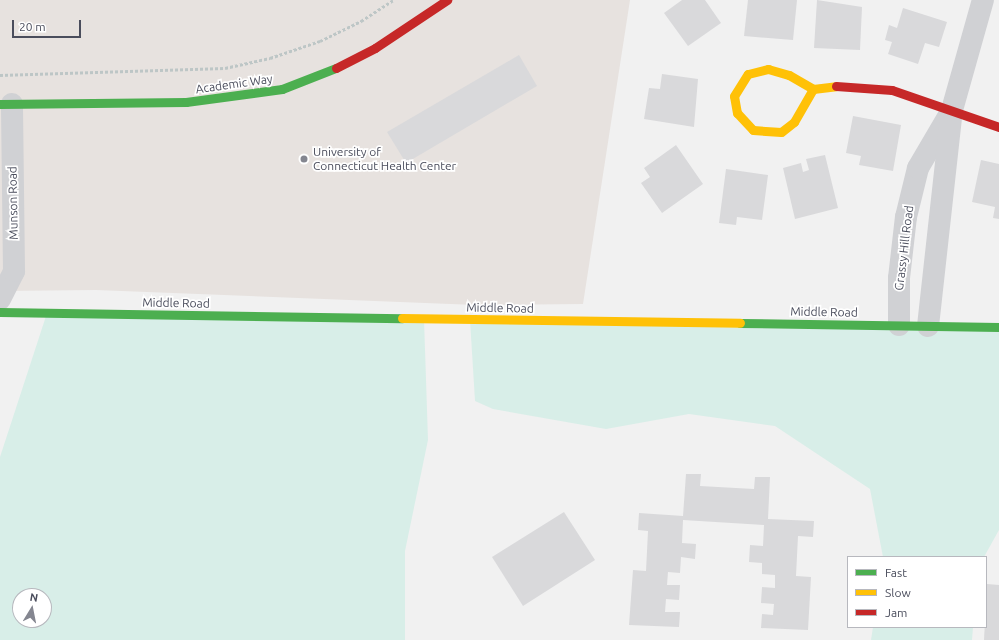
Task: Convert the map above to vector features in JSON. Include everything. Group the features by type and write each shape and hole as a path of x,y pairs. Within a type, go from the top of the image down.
{"street":[{"name":"Academic Way","path":"6,104 164,103 282,89 324,74 375,48 447,0"},
{"name":"Grassy Hill Road","path":"928,326 952,110 983,0"},
{"path":"812,89 794,122 781,132 767,134 752,130 741,121 735,105 739,84 755,72 781,72 812,89 866,86 892,90 999,127"},
{"name":"Munson Road","path":"0,299 14,270 6,104"},
{"name":"Grassy Hill Road","path":"899,325 898,278 906,217 918,168 952,110"},
{"name":"Middle Road","path":"0,312 999,327"}],"path":[{"path":"0,75 225,68 270,58 320,41 361,21 393,0"}],"shaded area":[{"name":"University of Connecticut Health Center","path":"0,0 630,0 583,304 476,305 96,290 0,291"}],"green space":[{"path":"47,313 424,319 428,440 405,551 405,640 0,640 0,457"},
{"path":"470,320 999,327 999,530 985,556 883,556 870,489 775,426 689,414 606,429 493,409 475,401"},
{"path":"873,628 973,628 972,640 871,640"}],"building":[{"path":"682,0 705,0 721,23 688,46 664,13"},
{"path":"748,0 797,0 793,40 744,36"},
{"path":"817,0 862,7 860,50 814,48"},
{"path":"903,8 947,22 939,47 925,43 918,64 888,54 892,42 885,40 889,25 897,28"},
{"path":"519,55 537,86 406,163 387,132"},
{"path":"662,74 698,79 694,127 644,119 649,88 660,89"},
{"path":"853,116 901,125 893,171 859,165 861,156 846,153"},
{"path":"676,145 703,184 662,213 641,183 650,177 644,168"},
{"path":"825,155 838,208 795,219 783,168 801,163 803,172 809,170 806,159"},
{"path":"981,160 999,164 999,219 993,218 995,207 972,202"},
{"path":"726,169 768,175 762,220 737,217 736,225 719,223"},
{"path":"686,474 701,474 700,486 754,489 755,477 770,477 768,519 814,521 813,537 798,536 796,576 811,577 808,630 761,628 762,614 773,615 774,604 761,603 762,587 775,588 775,575 762,574 762,563 749,562 750,545 763,546 764,525 683,520 682,543 696,544 695,559 681,557 680,573 668,572 667,585 680,585 679,600 666,599 665,612 680,612 679,627 629,625 633,570 646,571 648,531 638,530 639,513 683,516"},
{"path":"564,512 595,560 523,606 492,557"},
{"path":"987,584 999,585 999,640 984,640 985,628 987,628"}],"traffic: fast":[{"path":"0,104 186,102 282,89 336,68"},
{"path":"0,312 402,318"},
{"path":"740,323 999,327"}],"traffic: slow":[{"path":"813,89 794,122 781,132 753,130 737,113 734,96 748,74 768,69 789,75 813,89 836,86"},
{"path":"402,318 740,323"}],"traffic: jam":[{"path":"336,68 375,48 447,0"},
{"path":"836,86 892,90 999,127"}],"place":[{"name":"University of Connecticut Health Center","path":"304,159"}]}
